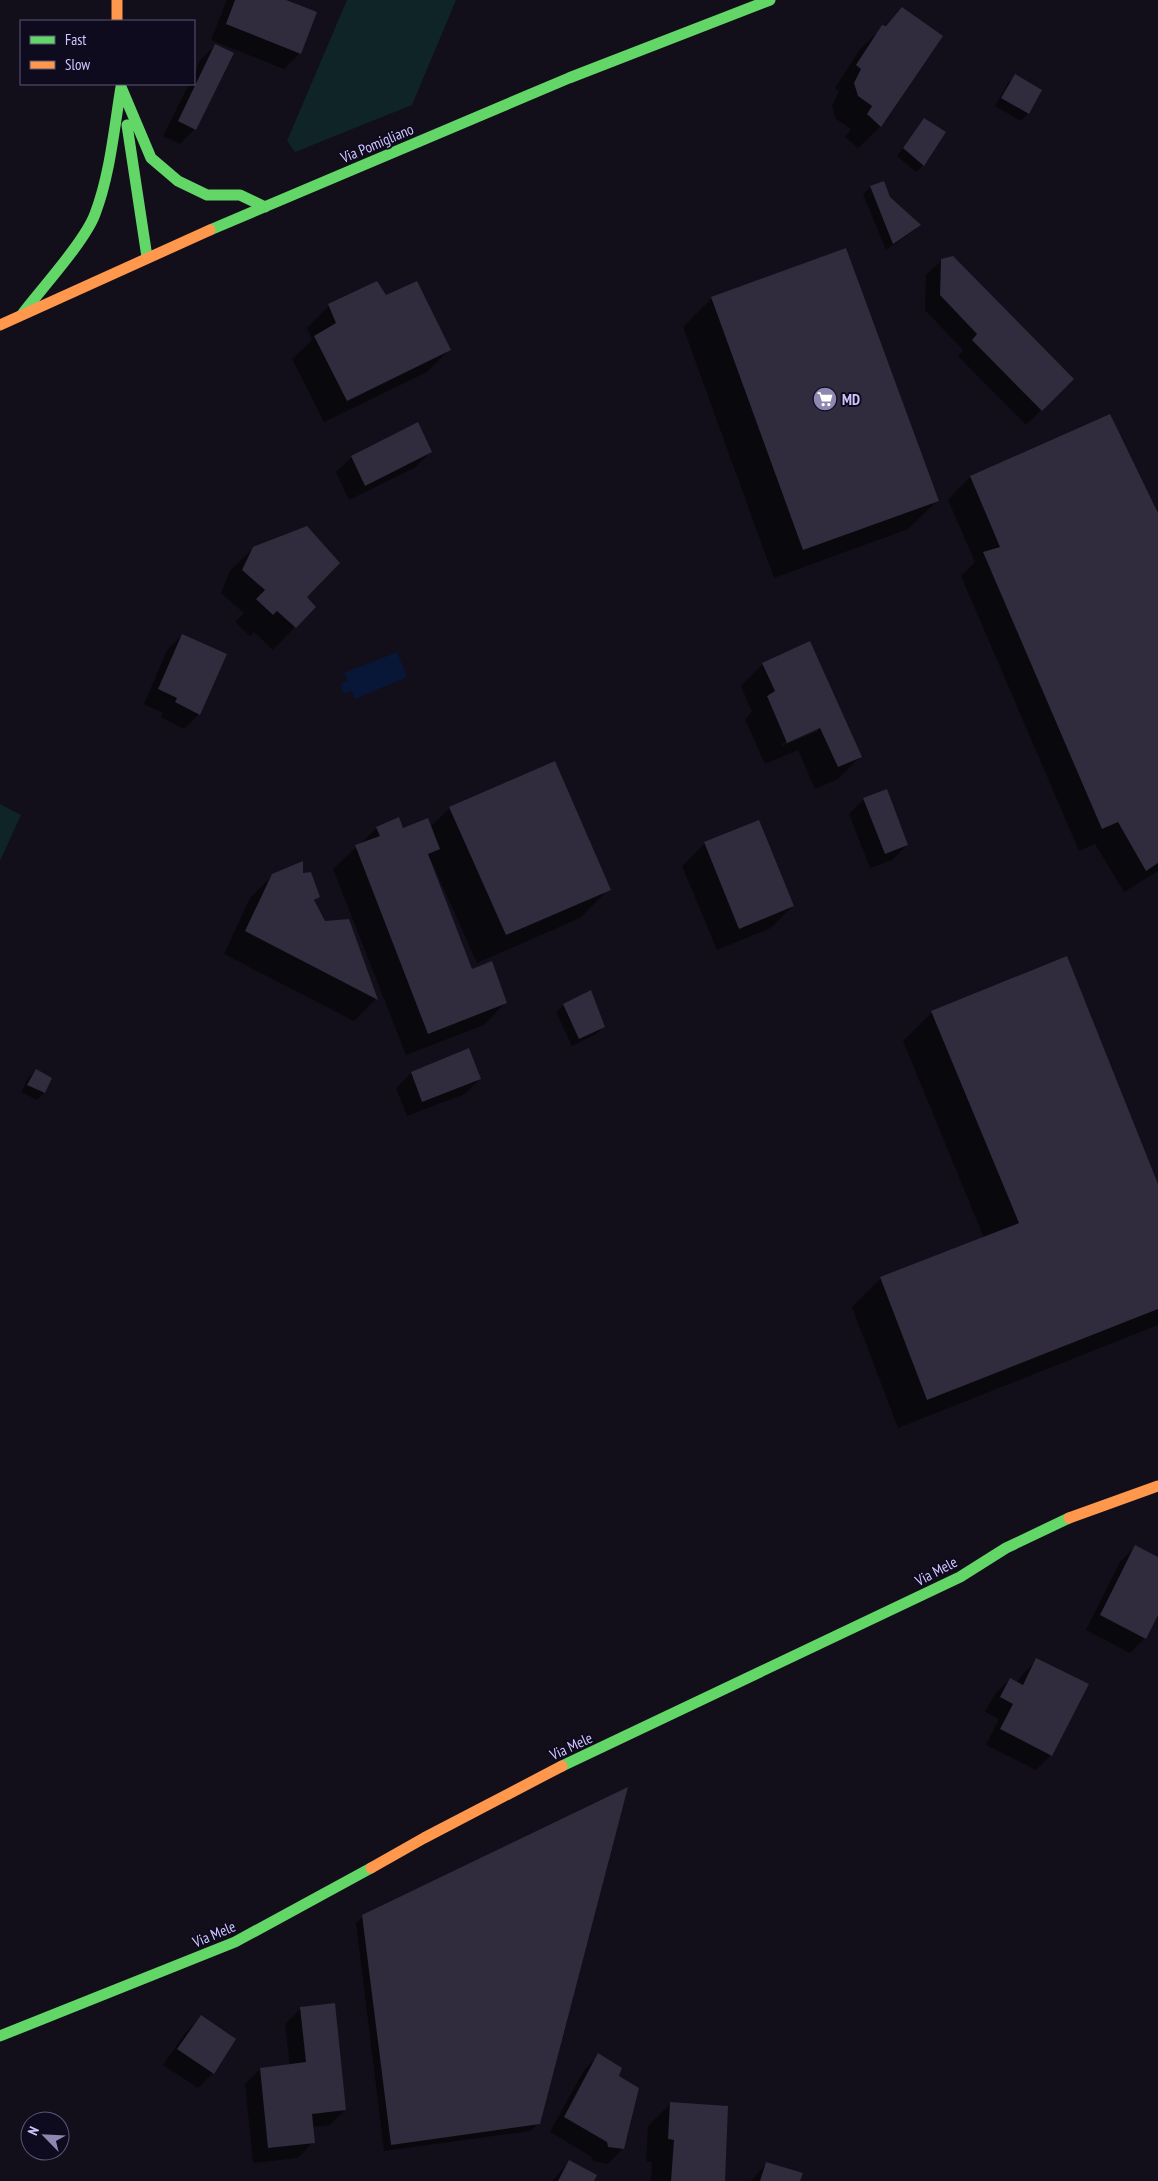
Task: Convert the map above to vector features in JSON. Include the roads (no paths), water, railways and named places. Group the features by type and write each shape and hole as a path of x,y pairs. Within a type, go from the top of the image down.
{"main road":[{"path":"116,0 117,20"},
{"name":"Via Pomigliano","path":"0,324 146,257 569,78 770,0"},
{"path":"121,85 152,158 178,182 207,195 240,195 265,207"},
{"path":"121,85 146,257"},
{"path":"23,313 95,216 104,183 121,85"},
{"name":"Via Mele","path":"0,2036 235,1942 322,1898 424,1838 525,1784 960,1577 982,1561 1073,1516 1158,1486"}],"water":[{"path":"397,652 407,677 355,699 352,691 344,694 340,684 348,681 344,673"}],"place":[{"name":"MD","path":"825,399"}]}
